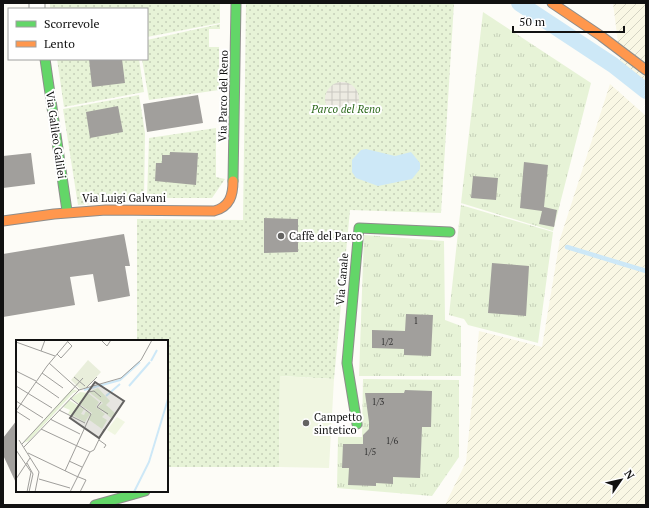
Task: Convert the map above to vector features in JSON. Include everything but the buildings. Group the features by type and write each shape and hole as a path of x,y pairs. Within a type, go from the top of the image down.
{"street":[{"name":"Via Parco del Reno","path":"233,189 236,3"},
{"path":"552,3 601,36 646,70"},
{"name":"Via Galileo Galilei","path":"45,60 67,211"},
{"name":"Via Luigi Galvani","path":"3,221 67,211 148,209 215,212 221,210 230,202 233,189"},
{"name":"Via Canale","path":"357,424 347,364 359,228 450,232"},
{"path":"95,505 145,492"}],"shaded area":[{"path":"613,3 646,3 646,90 621,66"},
{"path":"342,82 354,87 359,99 354,111 342,116 330,111 325,99 330,87"},
{"path":"610,84 646,116 646,505 445,505 466,462 479,331 542,347 560,239"}],"green space":[{"path":"50,3 220,3 220,23 148,37 148,8 50,8"},
{"name":"Parco del Reno","path":"246,3 454,3 441,213 350,210 334,379 280,376 279,467 168,467 168,340 137,340 137,219 243,220"},
{"path":"483,12 591,83 553,231 461,203"},
{"path":"220,24 220,29 209,29 209,47 219,47 219,90 149,100 142,60 148,60 148,40"},
{"path":"57,60 139,60 144,92 64,107"},
{"path":"139,95 145,133 144,200 78,205 63,109"},
{"path":"216,128 216,177 225,179 212,198 147,198 149,138"},
{"path":"461,205 553,232 538,343 468,325 464,319 449,315"},
{"path":"364,235 444,241 445,320 461,326 461,376 359,376"},
{"name":"Campetto sintetico","path":"280,376 334,379 329,468 279,467"},
{"path":"363,379 459,380 459,457 432,496 337,488 338,437 362,437"}],"water":[{"path":"366,149 395,156 411,152 420,163 420,169 412,179 378,186 356,178 352,172 352,160 361,150"}],"waterway":[{"path":"519,3 613,65 646,91"},
{"path":"567,247 646,271"}],"traffic: fast":[{"path":"233,181 236,3"},
{"path":"45,60 67,211"},
{"path":"357,424 347,363 359,228 450,232"},
{"path":"95,505 141,492"}],"traffic: slow":[{"path":"552,3 601,36 646,70"},
{"path":"3,221 54,214 106,210 214,211 224,207 230,200 233,181"}],"place":[{"name":"Caffè del Parco","path":"281,236"},
{"name":"Campetto sintetico","path":"306,423"}]}
